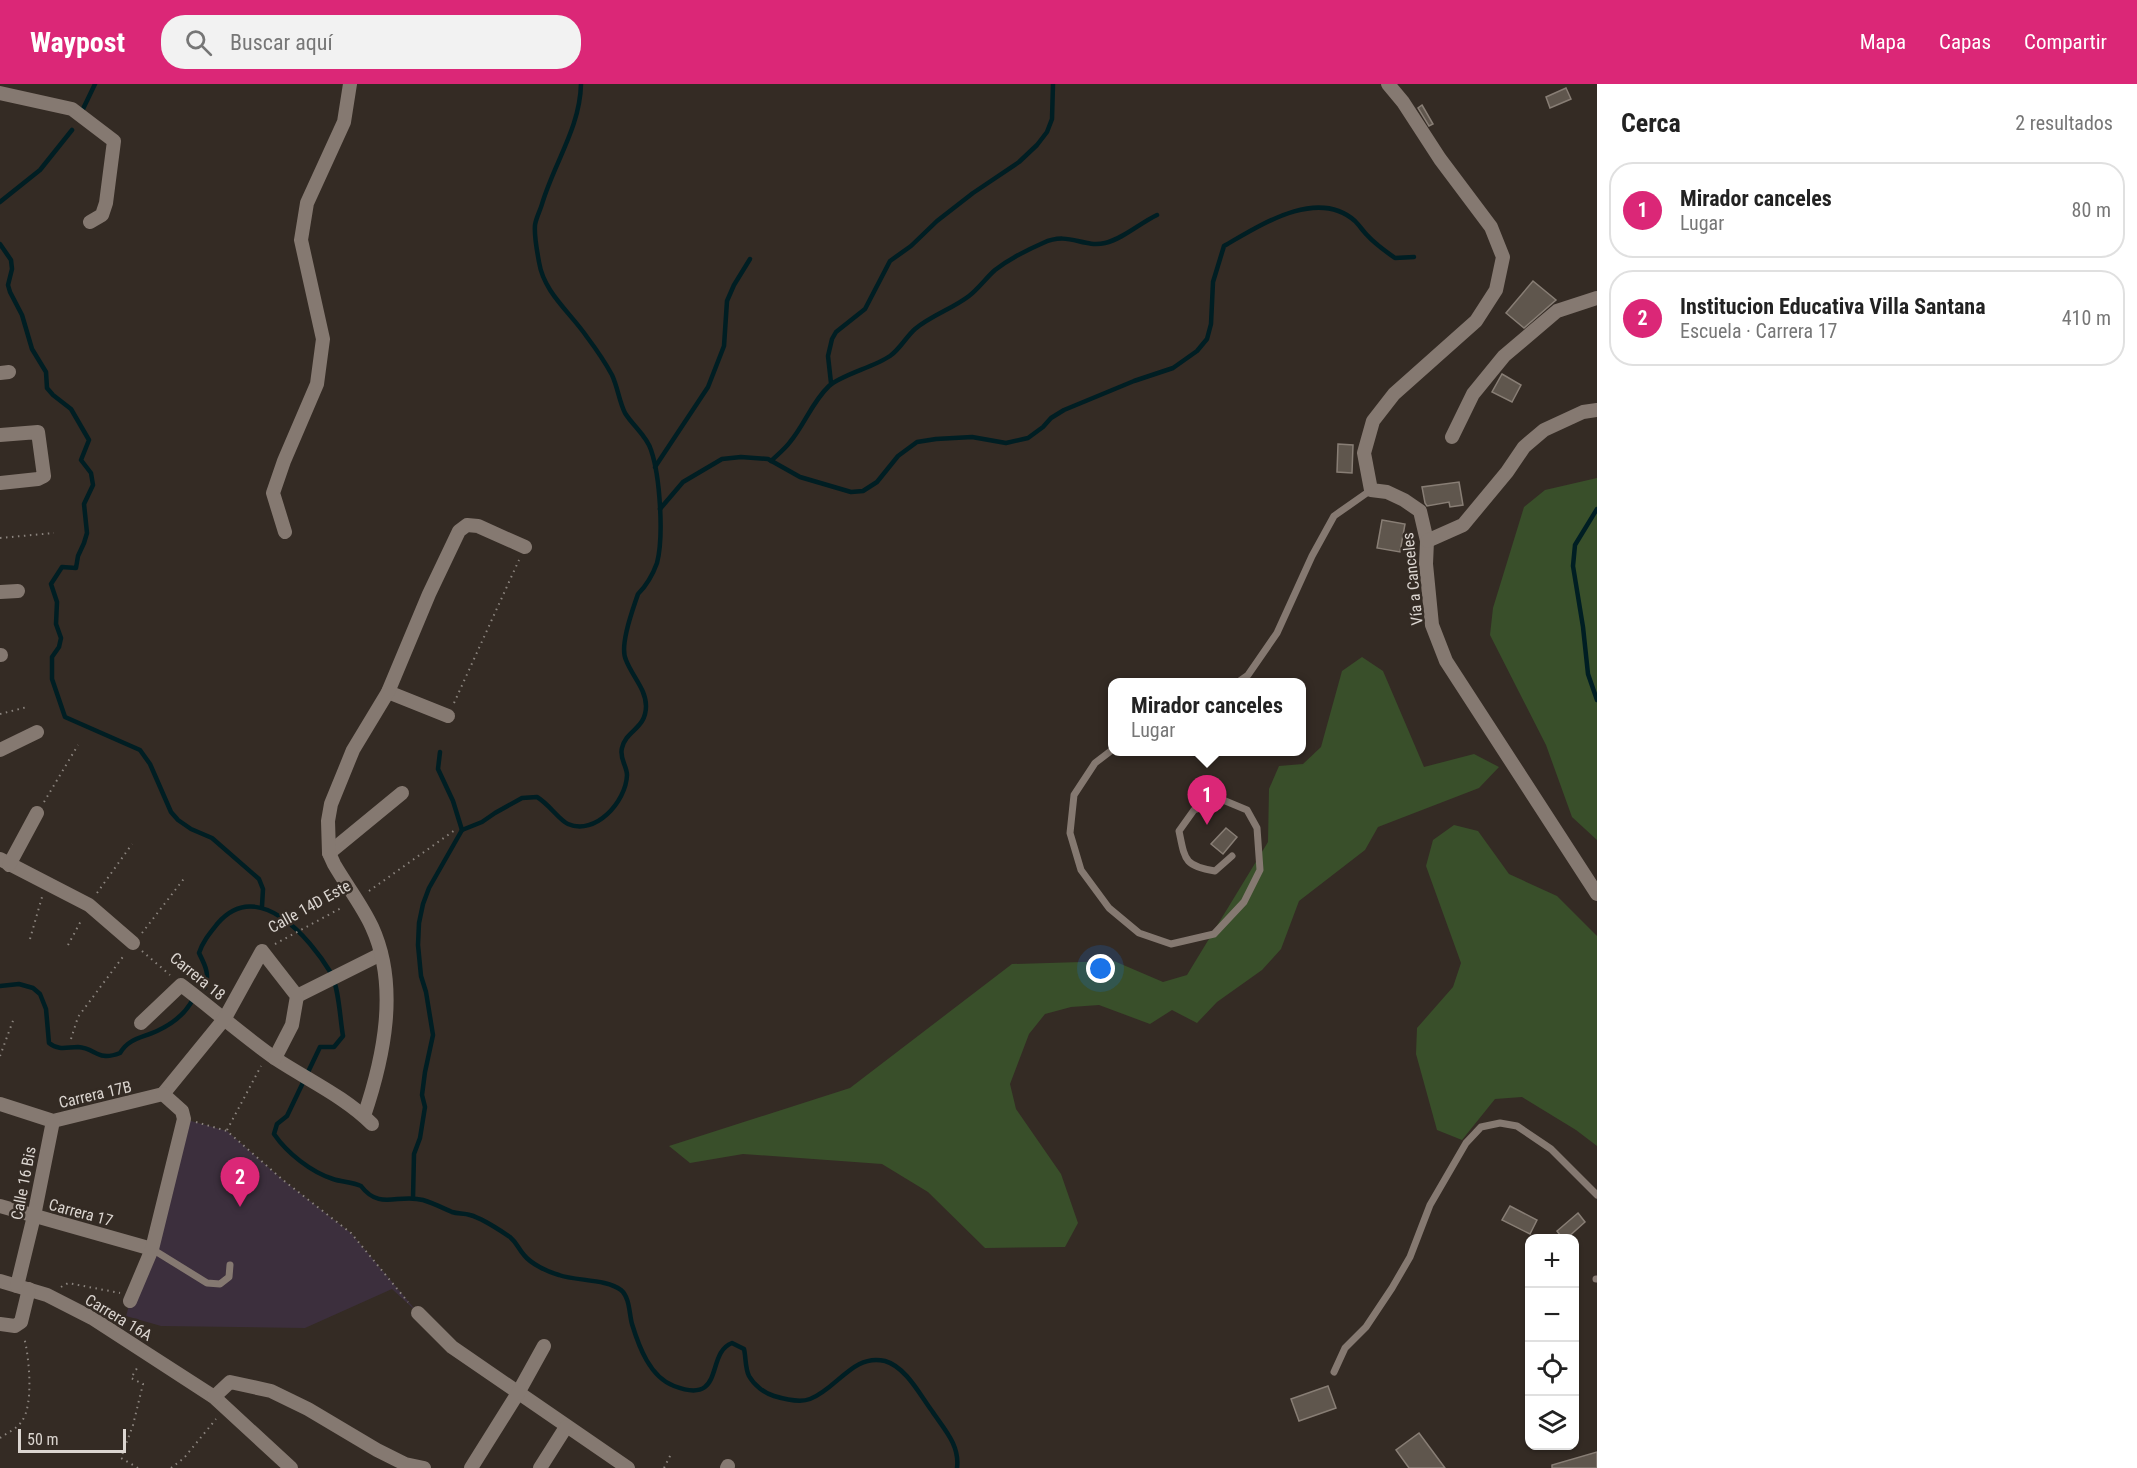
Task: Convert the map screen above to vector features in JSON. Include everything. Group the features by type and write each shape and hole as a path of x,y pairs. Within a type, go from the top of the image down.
{"street":[{"path":"285,531 273,493 317,384 323,339 301,240 307,203 344,122 350,84"},
{"path":"1371,490 1364,453 1373,421 1394,394 1476,321 1496,290 1503,257 1491,227 1388,84"},
{"path":"0,93 72,109 114,141 106,203 102,215 90,222"},
{"path":"1452,437 1473,394 1504,356 1557,311 1597,298"},
{"path":"1427,541 1463,525 1507,472 1524,447 1544,430 1583,412 1597,410"},
{"path":"0,435 38,432 44,476 38,479 0,483"},
{"name":"Vía a Canceles","path":"1371,490 1387,492 1420,511 1427,541 1426,564 1432,625 1446,661 1597,894"},
{"path":"297,996 381,954 372,927 329,852 328,821 331,804 353,750 388,692 429,594 459,531 467,525 478,526 525,547"},
{"path":"0,592 18,591"},
{"path":"388,692 448,716"},
{"path":"0,750 37,732"},
{"path":"329,852 402,793"},
{"path":"37,813 4,862 89,905 133,943"},
{"path":"262,951 297,996 292,1025 271,1056"},
{"name":"Calle 14D Este","path":"163,1094 225,1018 262,951"},
{"name":"Carrera 18","path":"181,985 271,1056 368,1120 379,1065 387,1000 381,954"},
{"path":"141,1023 181,985"},
{"path":"131,1298 153,1249 184,1119 182,1111 163,1094"},
{"name":"Carrera 17B","path":"0,1104 52,1121 163,1094"},
{"name":"Calle 16 Bis","path":"21,1322 23,1288 34,1216 52,1121"},
{"name":"Carrera 17","path":"0,1206 153,1249"},
{"name":"Carrera 16A","path":"0,1281 47,1295 92,1318 147,1353 214,1397 291,1468"},
{"path":"418,1313 452,1347 628,1468"},
{"path":"0,1324 15,1326 21,1322"},
{"path":"471,1468 518,1393 544,1346"},
{"path":"214,1397 230,1382 271,1391 308,1409 377,1450 405,1464 424,1468"},
{"path":"540,1468 566,1427"}],"lane":[{"path":"1244,678 1277,633 1312,556 1334,516 1371,490"},
{"path":"1108,754 1095,763 1074,795 1070,833 1081,870 1109,908 1140,933 1171,944 1214,934 1244,902 1260,870 1257,828 1247,810 1223,800 1194,810 1179,831 1185,858 1196,868 1215,871 1232,856"},
{"path":"1334,1372 1345,1348 1366,1327 1392,1288 1410,1257 1430,1205 1466,1143 1481,1127 1500,1122 1517,1126 1551,1149 1597,1195"},
{"path":"153,1249 207,1283 220,1284 229,1277 230,1264"}],"path":[{"path":"0,538 54,533"},
{"path":"448,716 525,547"},
{"path":"0,714 27,707"},
{"path":"37,813 78,746"},
{"name":"Calle 14D Este","path":"262,951 356,900 455,830"},
{"path":"71,1040 78,1017 186,876"},
{"path":"30,939 45,882"},
{"name":"Carrera 18","path":"133,943 181,985"},
{"path":"0,1056 14,1018"},
{"path":"227,1131 271,1056"},
{"path":"184,1119 227,1131 283,1180 351,1233 418,1313"},
{"path":"47,1295 68,1283 131,1298"},
{"path":"0,1438 22,1421 28,1405 29,1356 21,1322"},
{"path":"138,1468 121,1458 133,1425 143,1384 131,1378 147,1353"},
{"path":"171,1468 184,1458 225,1407"},
{"path":"664,1468 672,1452"}],"shaded area":[{"path":"184,1119 227,1131 283,1180 351,1233 418,1313 392,1289 305,1328 161,1326 126,1316"}],"green space":[{"path":"1597,478 1597,840 1572,817 1546,745 1490,635 1493,608 1524,507 1545,490"},
{"path":"1362,657 1383,671 1424,767 1474,754 1499,767 1479,788 1378,827 1365,850 1299,901 1281,949 1262,970 1217,1002 1197,1023 1172,1010 1150,1024 1099,1005 1071,1007 1045,1014 1029,1034 1010,1084 1016,1109 1061,1174 1078,1223 1065,1247 985,1248 928,1192 882,1164 743,1154 690,1163 669,1146 850,1088 1012,964 1114,961 1163,982 1187,975 1268,842 1269,789 1279,766 1303,764 1321,747 1342,671"},
{"path":"1454,825 1478,831 1509,874 1557,896 1597,936 1597,1146 1576,1130 1522,1097 1495,1099 1462,1140 1437,1130 1416,1054 1417,1028 1453,987 1461,963 1426,866 1433,840"}],"building":[{"path":"1566,88 1571,99 1550,108 1546,97"},
{"path":"1422,105 1433,124 1429,126 1418,108"},
{"path":"1533,281 1556,300 1524,328 1506,313"},
{"path":"1502,374 1521,385 1512,402 1492,392"},
{"path":"1338,444 1353,445 1352,473 1337,472"},
{"path":"1459,482 1463,505 1450,507 1449,502 1427,506 1422,487"},
{"path":"1382,520 1405,524 1400,552 1377,548"},
{"path":"1226,828 1237,837 1223,854 1211,844"},
{"path":"1510,1206 1537,1220 1530,1234 1502,1220"},
{"path":"1578,1213 1585,1222 1572,1234 1559,1234 1557,1231"},
{"path":"1328,1386 1336,1408 1299,1421 1291,1399"},
{"path":"1419,1433 1445,1468 1409,1468 1396,1450"},
{"path":"1597,1452 1597,1468 1552,1468 1552,1465"}],"waterway":[{"path":"83,109 95,84"},
{"path":"413,1198 414,1154 420,1138 425,1107 422,1095 433,1035 421,976 418,945 419,923 429,888 462,830 482,822 522,798 537,797 565,822 578,826 598,821 607,814 615,806 625,785 627,772 621,752 624,742 643,720 645,714 644,694 626,660 624,646 638,594 657,563 659,551 660,506 654,461 646,440 625,413 614,380 606,365 546,283 535,239 536,220 576,116 581,84"},
{"path":"831,383 828,356 836,332 865,309 890,261 911,246 937,221 1019,162 1037,145 1047,132 1052,119 1053,84"},
{"path":"0,202 40,170 72,130"},
{"path":"660,509 683,482 722,459 741,457 768,459 800,477 851,492 863,491 877,482 898,456 917,442 972,437 1006,443 1028,438 1064,410 1134,381 1173,368 1197,351 1207,339 1211,324 1213,282 1224,246 1288,213 1323,208 1340,211 1355,221 1373,241 1395,258 1414,257"},
{"path":"771,461 790,442 829,386 841,378 890,356 915,329 969,296 1006,262 1052,240 1068,239 1097,244 1112,241 1157,215"},
{"path":"0,244 11,260 12,269 8,285 22,315 32,349 46,372 47,388 71,409 89,440 81,460 91,473 93,485 84,504 87,533 76,568 62,567 51,584 57,602 56,624 61,638 59,647 52,657 52,679 65,717 140,750 150,764 171,812 178,820 191,829 212,838 259,879 263,889 262,906"},
{"path":"655,467 708,387 724,346 727,301 750,259"},
{"path":"1597,509 1575,545 1573,566 1588,674 1597,700"},
{"path":"440,752 438,769 453,801 462,830"},
{"path":"205,988 207,974 199,953 218,923 233,911 250,906 266,909 282,918 310,944 331,973 338,995 343,1036 334,1047 320,1047 287,1116 277,1124 274,1134 300,1161 325,1176 361,1186 375,1198 382,1200 414,1198 452,1212 468,1214 491,1224 510,1237 527,1258 540,1267 566,1277 615,1286 624,1293 628,1301 632,1324 647,1360 658,1376 674,1386 690,1390 701,1389 708,1384 719,1357 732,1343 744,1349 748,1373 756,1385 770,1395 792,1400 802,1401 820,1394 854,1367 864,1362 874,1360 893,1364 912,1382 946,1431 954,1445 957,1468"},
{"path":"0,986 19,984 33,988 40,994 46,1009 49,1043 60,1048 84,1048 106,1056 120,1053 132,1041 168,1025 178,1018 193,999"}],"place":[{"name":"Mirador canceles","path":"1207,825"},
{"name":"Institucion Educativa Villa Santana","path":"240,1207"}]}
